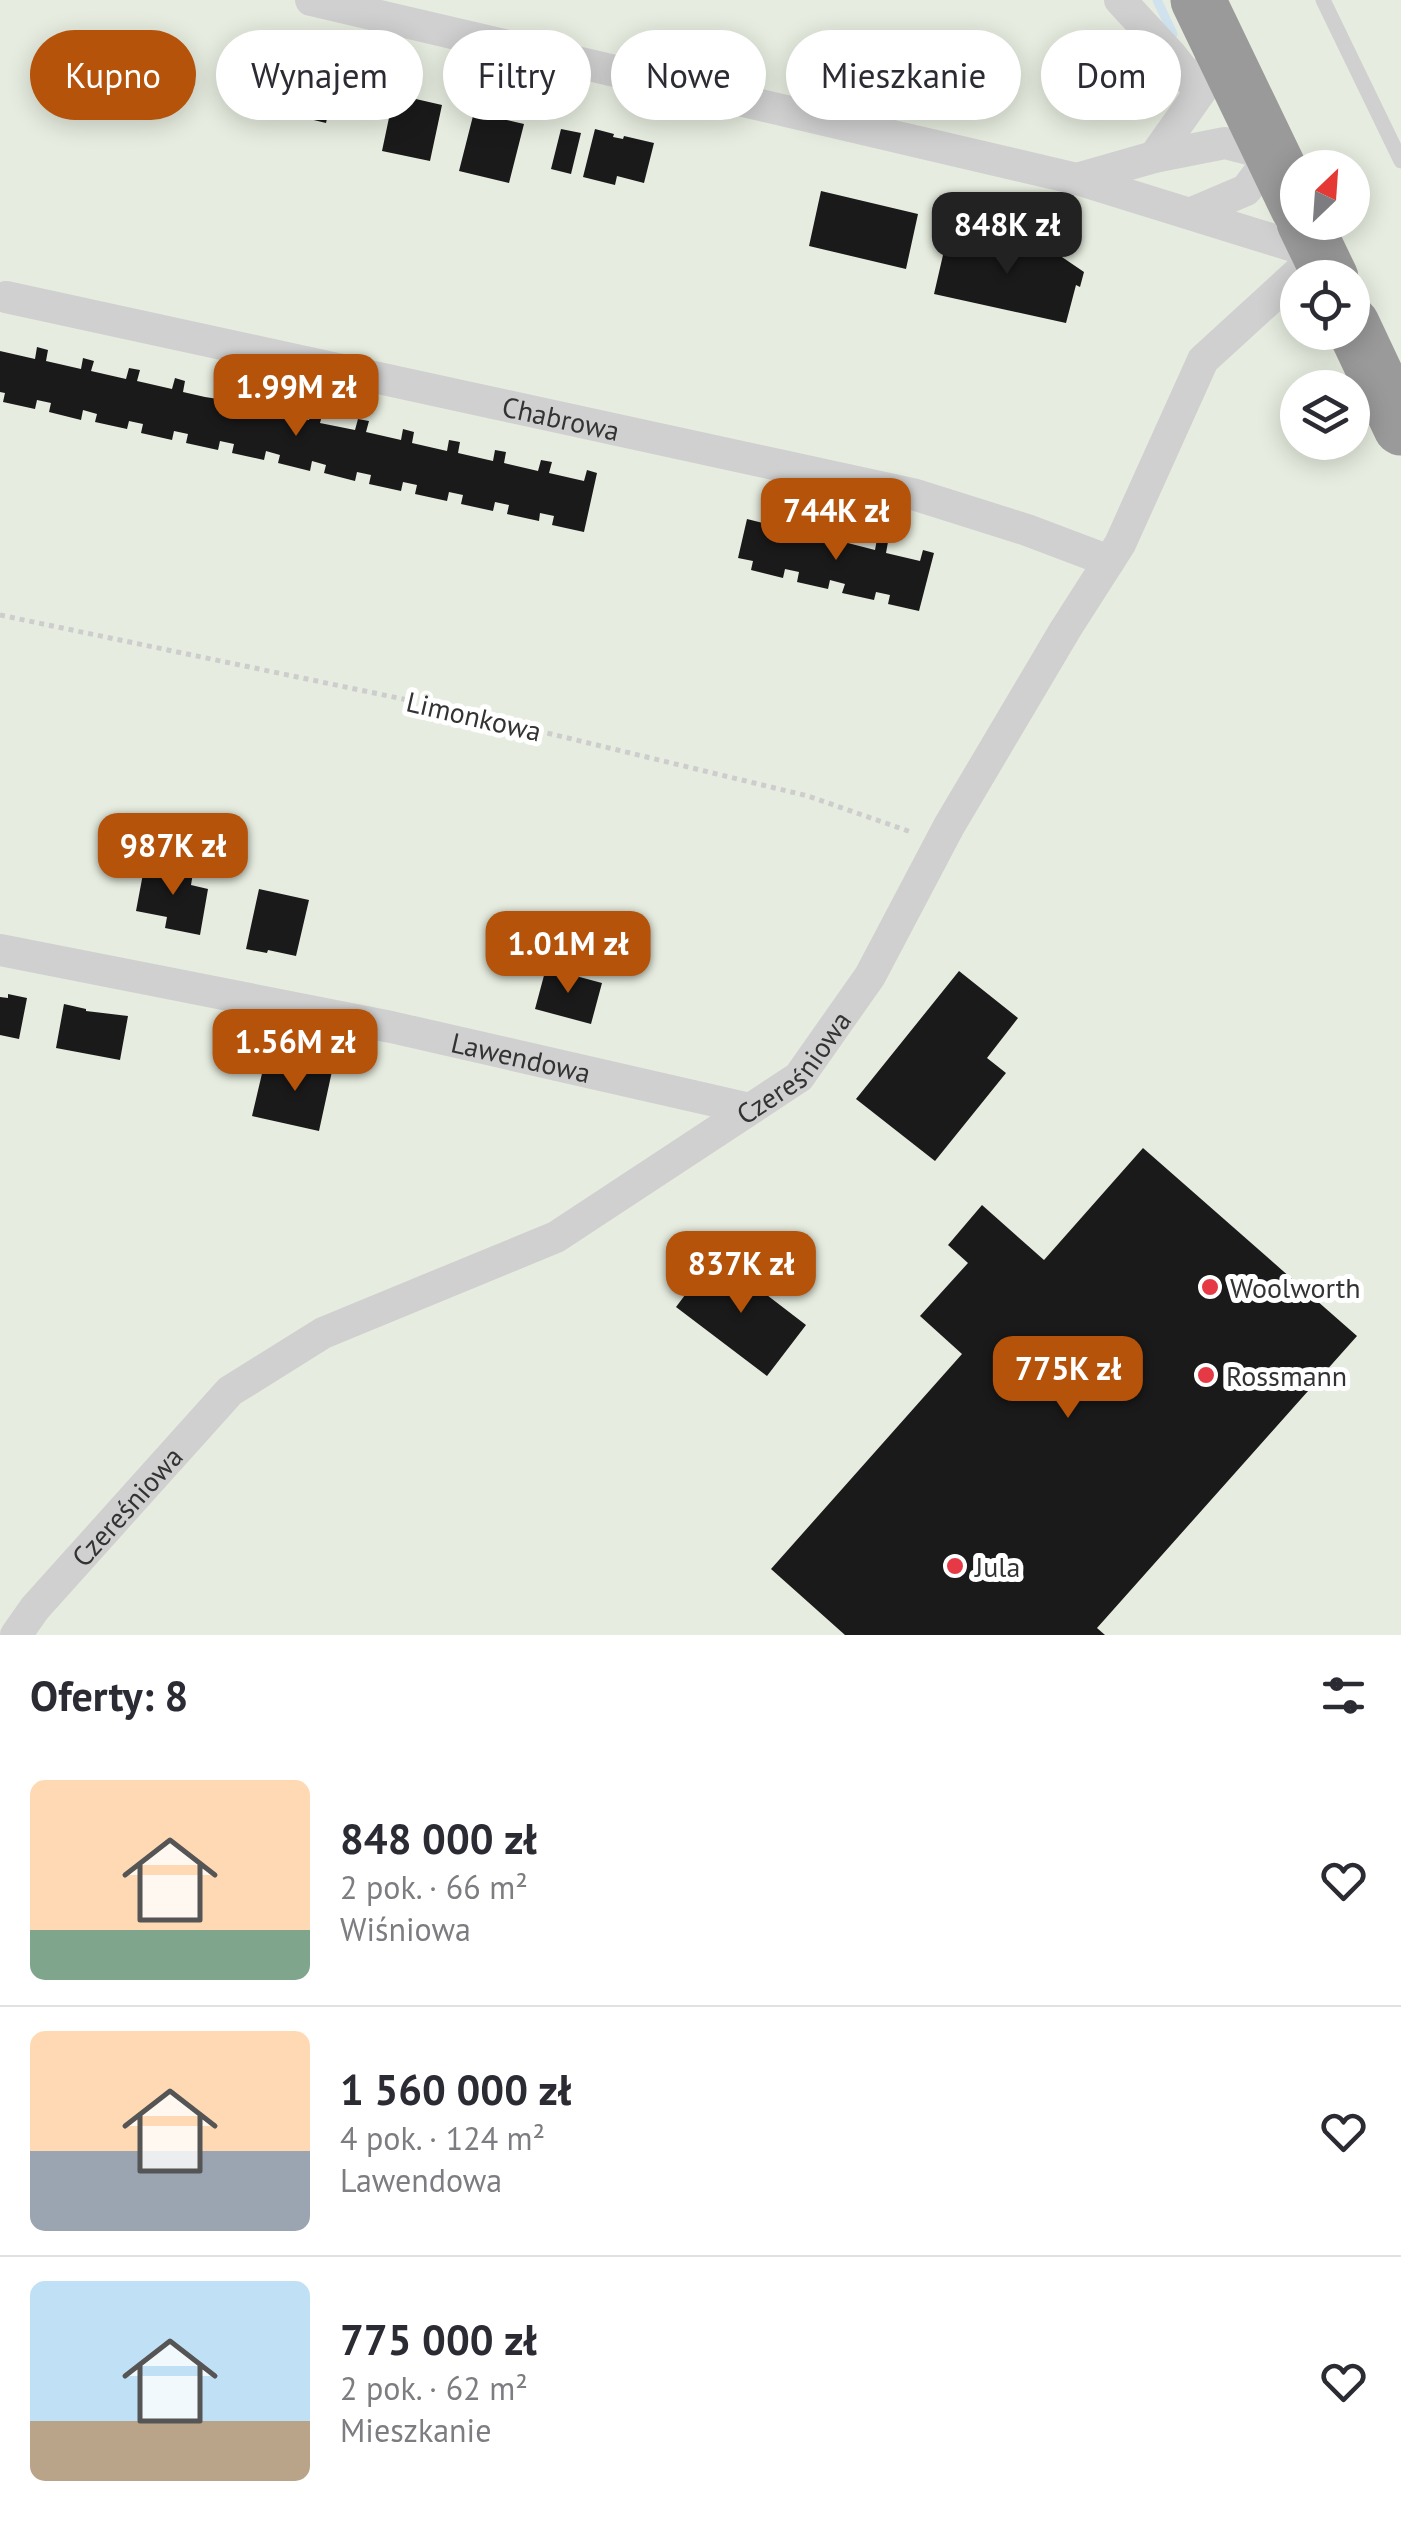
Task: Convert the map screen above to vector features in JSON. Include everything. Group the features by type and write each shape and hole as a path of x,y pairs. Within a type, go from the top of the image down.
{"highway":[{"path":"1208,21 1280,172"},
{"path":"1364,350 1401,428"}],"street":[{"path":"311,0 1076,179 1192,213 1280,233"},
{"path":"1120,0 1200,92"},
{"path":"1154,157 1200,92 1208,21"},
{"path":"1076,179 1224,143 1272,155 1246,190 1192,213"},
{"name":"Czereśniowa","path":"16,1635 34,1608 230,1391 324,1333 556,1237 799,1077 870,976 940,842 1064,630 1120,544 1203,360 1313,240"},
{"name":"Chabrowa","path":"6,297 916,494 1109,561"},
{"name":"Lawendowa","path":"0,950 391,1027 750,1109"}],"lane":[{"path":"1324,0 1401,161"}],"path":[{"name":"Limonkowa","path":"0,615 503,722 808,796 940,842"}],"shaded area":[{"path":"0,0 1401,0 1401,1635 0,1635"}],"building":[{"path":"423,101 442,105 430,161 382,151 389,120 423,120"},
{"path":"472,120 524,124 509,183 459,171"},
{"path":"561,129 581,133 571,174 551,169"},
{"path":"595,129 614,134 613,137 654,143 644,183 617,176 615,185 583,177"},
{"path":"821,191 918,214 906,269 809,246"},
{"path":"949,229 1059,255 1084,272 1080,287 1076,285 1066,323 934,294"},
{"path":"37,347 48,350 46,361 81,369 83,358 94,361 91,371 126,379 129,368 140,370 137,381 172,389 175,378 185,381 183,392 205,397 218,399 220,389 232,391 229,402 264,410 266,399 277,401 275,412 309,420 312,409 323,412 320,423 355,430 358,419 369,421 366,432 401,440 403,429 414,432 412,443 447,451 449,440 460,442 458,453 493,461 495,450 506,452 504,463 538,471 541,460 552,462 549,473 584,481 587,470 597,473 584,532 552,525 554,516 540,513 539,521 507,514 509,505 495,502 493,511 461,504 463,495 449,492 447,501 415,494 417,485 403,482 401,491 369,484 371,475 357,472 355,481 324,473 326,465 312,461 310,471 278,463 280,455 266,451 264,460 232,453 234,444 220,441 218,450 186,443 188,434 174,431 172,440 141,433 143,424 129,421 127,429 95,422 97,414 83,410 81,420 49,412 51,403 37,400 35,409 3,402 0,351 35,359"},
{"path":"786,517 797,519 795,530 829,539 832,528 843,530 840,541 875,550 877,539 888,542 886,553 920,561 923,550 934,553 919,611 888,604 890,595 876,592 874,600 842,593 845,584 830,580 828,589 797,582 799,572 785,569 783,578 751,570 753,561 738,558 747,519 784,528"},
{"path":"145,863 193,873 191,885 208,889 200,935 165,928 167,917 136,911"},
{"path":"259,889 309,900 296,956 246,949"},
{"path":"546,968 602,983 591,1024 535,1009"},
{"path":"959,971 1018,1018 987,1058 1006,1073 935,1161 856,1099"},
{"path":"8,994 27,998 19,1039 0,1035 0,997 8,998"},
{"path":"64,1004 128,1016 120,1060 56,1048"},
{"path":"303,1055 334,1062 319,1131 252,1116 264,1065 299,1073"},
{"path":"1143,1148 1357,1336 1097,1628 1105,1635 845,1635 771,1569 962,1354 920,1316 968,1263 948,1245 982,1205 1044,1260"},
{"path":"715,1255 806,1325 767,1376 676,1307"}],"waterway":[{"path":"1157,0 1171,30"}],"place":[{"name":"Woolworth","path":"1210,1287"},
{"name":"Rossmann","path":"1206,1375"},
{"name":"Jula","path":"955,1566"}]}
